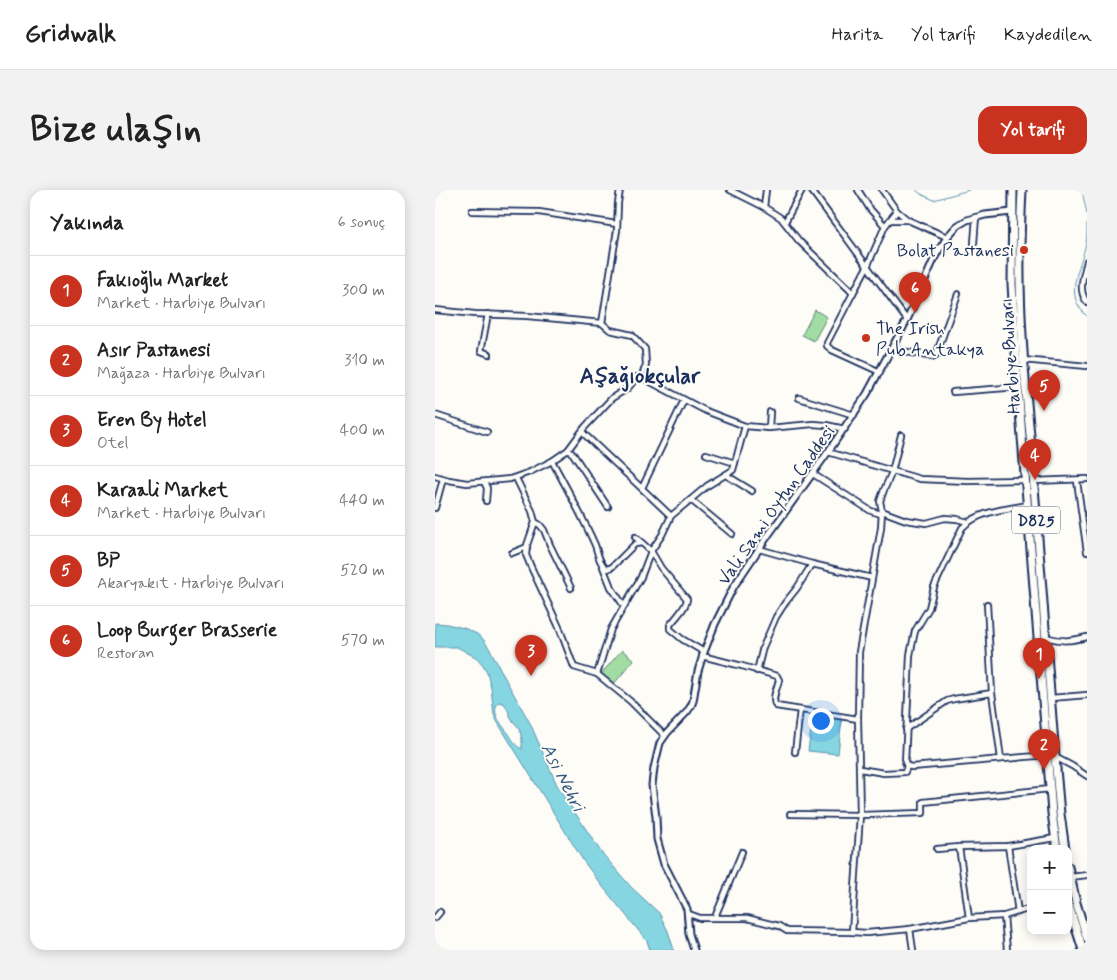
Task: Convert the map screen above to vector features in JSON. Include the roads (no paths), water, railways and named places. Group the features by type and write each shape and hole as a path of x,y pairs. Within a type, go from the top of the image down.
{"main road":[{"name":"Harbiye Bulvarı","path":"1013,190 1013,284 1020,360 1025,480 1052,756 1064,845"},
{"name":"Harbiye Bulvarı","path":"1020,360 1022,190"},
{"name":"Harbiye Bulvarı","path":"1021,387 1034,481 1051,698 1052,756 1050,789 1056,845"},
{"path":"1072,886 1087,938"},
{"path":"1072,916 1083,950"}],"street":[{"path":"602,323 616,238 618,202 621,190"},
{"path":"730,190 764,206 781,218 799,241 853,293"},
{"path":"764,206 766,190"},
{"path":"785,222 802,190"},
{"path":"811,190 907,320"},
{"path":"858,190 885,226"},
{"path":"883,190 897,211 908,220 947,237"},
{"path":"472,211 539,212 617,224"},
{"path":"880,372 831,350 827,343 867,266 885,226 897,211"},
{"name":"Vali Sami Oytun Caddesi","path":"694,950 689,934 689,914 664,864 657,839 652,785 660,743 691,706 703,654 725,604 739,579 854,415 880,372 907,320 936,255 947,237 962,222 976,217 1013,212"},
{"path":"974,243 976,217"},
{"path":"890,220 908,220"},
{"path":"1087,261 1081,288 1087,302"},
{"path":"892,349 933,357 936,355 958,294"},
{"path":"435,310 602,323 610,330 632,335 645,349 646,366 641,378"},
{"path":"488,314 481,351 489,354"},
{"path":"1020,360 1087,366"},
{"path":"435,476 467,483 510,480 530,472 552,461 568,450 585,427 612,398 628,388 637,377 707,411 745,426 769,428 813,424 845,429"},
{"path":"953,392 1021,387"},
{"path":"799,398 854,415"},
{"path":"642,488 684,400"},
{"path":"769,428 770,412"},
{"path":"435,415 487,432"},
{"path":"597,674 611,629 641,577 651,551 662,535 671,516 707,486 733,470 745,426"},
{"path":"582,432 671,516"},
{"path":"852,932 860,815 857,718 859,652 881,528 881,501 893,472 901,435"},
{"path":"568,450 573,454 608,507"},
{"path":"828,452 920,479 968,481 1025,480"},
{"path":"706,454 735,463"},
{"path":"552,461 595,544 611,587 624,606"},
{"path":"813,474 871,511 926,523 945,518 968,522"},
{"path":"726,475 752,490"},
{"path":"516,478 535,522 526,555 559,627 574,667 597,674 630,701 665,736"},
{"path":"435,508 443,479"},
{"path":"1034,481 1087,479"},
{"path":"1077,480 1087,552"},
{"path":"484,482 487,488 486,501"},
{"path":"691,500 732,534"},
{"path":"860,769 884,773 905,772 907,766 905,762 910,655 915,631 929,608 934,588 962,528 968,522 983,515 1027,505"},
{"path":"535,522 544,530 571,588"},
{"path":"635,537 651,551 661,568 687,598 685,606 670,625 670,629 682,639 703,654 777,676 779,680 773,700 776,706 857,718"},
{"path":"603,566 607,569 612,567 623,553 635,544 642,543"},
{"path":"512,553 527,547"},
{"path":"759,548 812,564 872,578"},
{"path":"757,671 763,647 776,617 812,564"},
{"path":"987,604 993,693 1001,759"},
{"path":"1046,638 1066,641 1087,636"},
{"path":"906,729 947,701 993,693"},
{"path":"1051,698 1087,695"},
{"path":"795,752 800,710"},
{"path":"907,766 1052,756 1087,776"},
{"path":"790,814 860,815 923,813 923,802 1050,789"},
{"path":"937,848 1008,846 1055,838"},
{"path":"1008,846 1018,912"},
{"path":"959,847 969,918"},
{"path":"715,917 743,852"},
{"path":"1072,877 1087,875"},
{"path":"689,914 700,918 747,918 779,926 787,930 867,934 910,929 969,918 1004,916 1027,909"},
{"path":"435,918 440,912"},
{"path":"1004,916 1007,950"},
{"path":"910,929 913,950"}],"water":[{"path":"435,623 464,628 483,639 530,723 557,785 601,852 631,887 659,913 668,931 674,950 650,950 647,941 584,862 498,723 494,715 487,672 483,665 477,658 457,647 435,647","holes":["499,702 503,703 512,720 519,728 522,749 514,743 496,714 496,706"]},
{"path":"813,715 842,718 838,754 808,751"}],"waterway":[{"path":"916,190 934,200 969,190"},
{"path":"1082,190 1087,214"},
{"path":"1087,224 1086,243 1074,290 1080,308 1087,316"}],"place":[{"name":"Bolat Pastanesi","path":"1024,250"},
{"name":"Loop Burger Brasserie","path":"915,313"},
{"name":"The Irish Pub Antakya","path":"866,338"},
{"name":"BP","path":"1044,411"},
{"name":"Karaali Market","path":"1035,480"},
{"name":"Eren By Hotel","path":"531,676"},
{"name":"Fakıoğlu Market","path":"1039,679"},
{"name":"Asır Pastanesi","path":"1044,770"}],"district":[{"name":"Aşağıokçular","path":"640,375"}],"water label":[{"name":"Asi Nehri","path":"564,777"}]}
